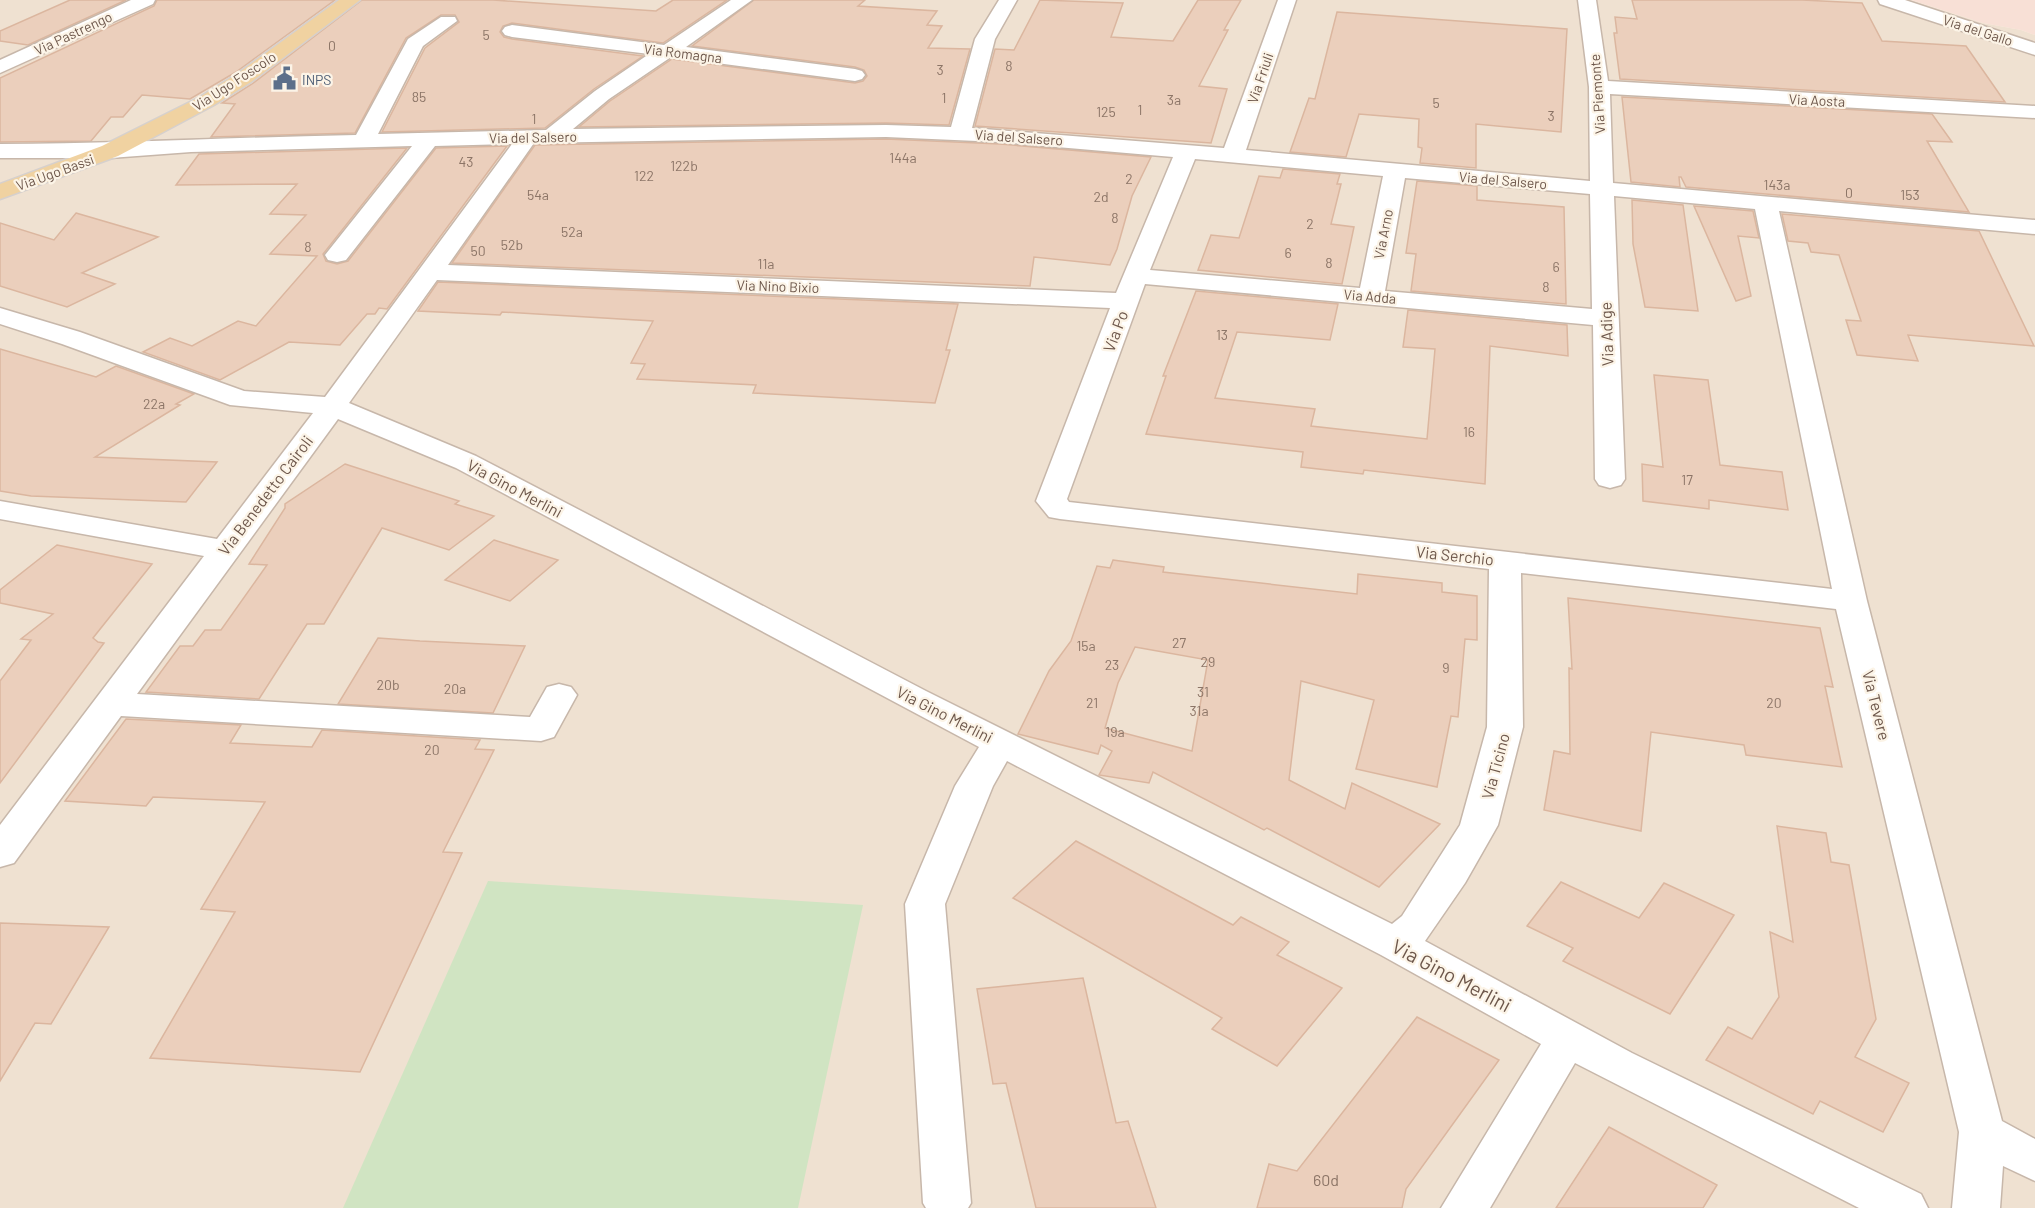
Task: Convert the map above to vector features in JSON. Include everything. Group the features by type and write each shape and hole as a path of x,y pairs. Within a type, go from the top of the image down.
{"main road":[{"name":"Via Ugo Foscolo","path":"110,151 207,101 244,78 351,0"},
{"name":"Via Ugo Bassi","path":"0,192 110,151"}],"street":[{"name":"Via Pastrengo","path":"0,67 146,0"},
{"name":"Via Benedetto Cairoli","path":"0,853 430,272 540,136 743,0"},
{"path":"960,134 985,39 1008,0"},
{"name":"Via Friuli","path":"1233,155 1287,0"},
{"name":"Via Piemonte","path":"1587,0 1599,87 1601,188"},
{"name":"Via del Gallo","path":"1887,0 2035,50"},
{"path":"363,141 415,43 448,21"},
{"name":"Via Romagna","path":"512,31 855,75"},
{"name":"Via Aosta","path":"1599,87 2035,112"},
{"name":"Via del Salsero","path":"0,150 110,151 191,145 540,136 886,131 1000,135 2035,227"},
{"path":"337,255 429,140"},
{"name":"Via Po","path":"1060,510 1051,501 1131,288 1187,151"},
{"name":"Via Arno","path":"1371,296 1395,171"},
{"name":"Via Adige","path":"1601,188 1610,479"},
{"name":"Via Tevere","path":"1765,202 1851,601 1982,1132 1976,1208"},
{"name":"Via Nino Bixio","path":"430,272 1131,288"},
{"name":"Via Adda","path":"1131,288 1371,296 1605,318"},
{"name":"Via Gino Merlini","path":"0,316 71,338 240,399 332,406 466,462 1000,742 1396,944 1616,1065 1904,1208"},
{"path":"0,510 224,550"},
{"name":"Via Serchio","path":"1060,510 1851,601"},
{"name":"Via Ticino","path":"1396,944 1416,926 1479,825 1505,727 1506,561"},
{"path":"110,704 541,729 559,695"},
{"name":"Via Gino Merlini","path":"947,1203 925,904 974,786 1000,742"},
{"path":"1465,1208 1568,1038"},
{"path":"1982,1132 2035,1162"}],"shaded area":[{"path":"0,0 1911,0 1983,23 2035,35 2035,1208 0,1208"},
{"path":"1911,0 2035,0 2035,35 1983,23"}],"green space":[{"path":"488,881 863,905 798,1208 343,1208"}],"building":[{"path":"70,0 126,0 28,45 0,41 0,31"},
{"path":"157,0 335,0 236,72 190,99 142,95 123,117 111,117 91,141 0,142 0,78 154,6"},
{"path":"362,0 493,0 656,11 673,0 727,0 663,43 512,23 503,26 500,32 504,37 512,39 643,56 594,89 545,128 382,132 425,48 459,22 455,15 441,15 406,38 355,133 211,137 235,104 222,103 252,84"},
{"path":"754,0 865,0 858,6 937,11 927,25 942,26 928,48 970,49 949,125 886,123 579,127 610,101 672,59 855,83 863,81 867,76 864,70 855,67 692,46"},
{"path":"1040,0 1123,3 1111,37 1173,41 1198,0 1241,0 1224,30 1228,30 1199,86 1227,89 1211,143 975,126 995,49 1014,50"},
{"path":"1632,0 1802,0 1862,3 1882,41 1966,46 2005,102 1620,79 1614,33 1617,33 1615,17 1637,19"},
{"path":"1337,12 1567,29 1561,132 1476,124 1476,168 1420,163 1422,148 1418,147 1419,119 1359,114 1346,157 1290,152 1309,98 1315,99"},
{"path":"1622,97 1932,114 1952,142 1927,141 1969,212 1686,187 1681,177 1679,177 1680,187 1631,182"},
{"path":"886,139 1000,144 1151,157 1132,196 1117,249 1110,265 1034,257 1030,286 452,263 535,145"},
{"path":"507,146 387,309 379,308 375,314 367,314 340,345 289,342 220,380 143,352 170,338 192,346 238,321 256,326 317,256 270,254 306,215 270,214 297,184 176,185 199,154 407,148 323,254 326,261 337,264 348,261 436,148"},
{"path":"1283,169 1340,174 1337,184 1341,184 1331,224 1354,227 1342,284 1198,270 1211,235 1239,238 1259,176 1280,178"},
{"path":"1417,181 1477,186 1477,200 1564,207 1566,304 1411,291 1416,254 1406,253"},
{"path":"1632,200 1683,205 1698,311 1645,307 1633,244"},
{"path":"1694,206 1753,211 1759,238 1738,236 1751,296 1736,301"},
{"path":"76,213 158,237 82,273 115,284 67,307 0,286 0,223 54,240"},
{"path":"1782,214 1979,231 2034,346 1908,335 1918,361 1857,355 1846,320 1861,321 1839,255 1811,252 1808,243 1788,241"},
{"path":"438,282 958,304 946,350 950,350 935,403 753,393 756,385 637,379 645,364 631,363 653,321 502,312 500,315 418,311"},
{"path":"1196,291 1338,304 1330,340 1237,332 1215,398 1315,409 1311,426 1427,439 1435,349 1403,347 1408,310 1567,325 1568,356 1490,346 1485,484 1364,470 1363,474 1301,467 1303,452 1146,434 1166,376 1163,376"},
{"path":"0,349 96,377 116,366 194,394 95,457 217,462 186,502 31,496 0,491"},
{"path":"1654,375 1708,380 1720,465 1782,472 1788,510 1709,500 1709,509 1643,501 1642,464 1663,467"},
{"path":"345,464 459,501 455,504 494,516 449,550 382,528 324,624 307,624 259,699 146,692 180,646 193,646 205,630 221,630 267,565 249,564 285,508 285,504"},
{"path":"494,540 558,560 510,601 445,580"},
{"path":"57,545 152,564 93,638 104,643 0,783 0,681 31,640 21,639 53,614 0,603 0,590"},
{"path":"1113,560 1164,567 1163,572 1357,594 1358,574 1442,583 1442,592 1477,596 1477,640 1465,639 1458,717 1451,716 1437,787 1356,769 1374,700 1301,681 1289,780 1345,809 1352,783 1440,824 1379,887 1153,772 1149,783 1099,775 1112,751 1101,745 1098,754 1018,734 1049,671 1071,641 1097,566 1110,568","holes":["1135,647 1208,660 1192,751 1105,728 1118,683"]},
{"path":"1568,598 1820,628 1833,687 1825,686 1842,767 1746,755 1744,745 1651,732 1641,831 1544,810 1554,751 1570,754 1569,668 1572,669"},
{"path":"378,638 525,646 493,713 338,704"},
{"path":"126,719 241,725 230,743 312,747 322,730 480,740 475,749 494,750 443,852 462,853 360,1072 150,1058 235,912 201,909 265,802 153,797 146,806 65,801"},
{"path":"1777,826 1826,833 1831,862 1849,865 1876,1019 1855,1057 1909,1083 1883,1132 1820,1101 1813,1114 1706,1060 1728,1027 1752,1039 1779,997 1770,932 1793,942"},
{"path":"1076,841 1233,925 1241,917 1289,942 1277,955 1342,988 1277,1066 1212,1029 1222,1018 1013,898"},
{"path":"1561,882 1639,918 1664,883 1734,915 1670,1014 1563,961 1573,948 1527,926"},
{"path":"0,923 109,927 51,1024 35,1023 0,1081"},
{"path":"1083,978 1116,1123 1128,1121 1156,1208 1036,1208 1006,1083 993,1084 977,989"},
{"path":"1417,1017 1499,1060 1406,1189 1402,1208 1257,1208 1269,1164 1297,1171"},
{"path":"1609,1127 1717,1185 1703,1208 1556,1208"}],"place":[{"name":"INPS","path":"284,79"}]}
